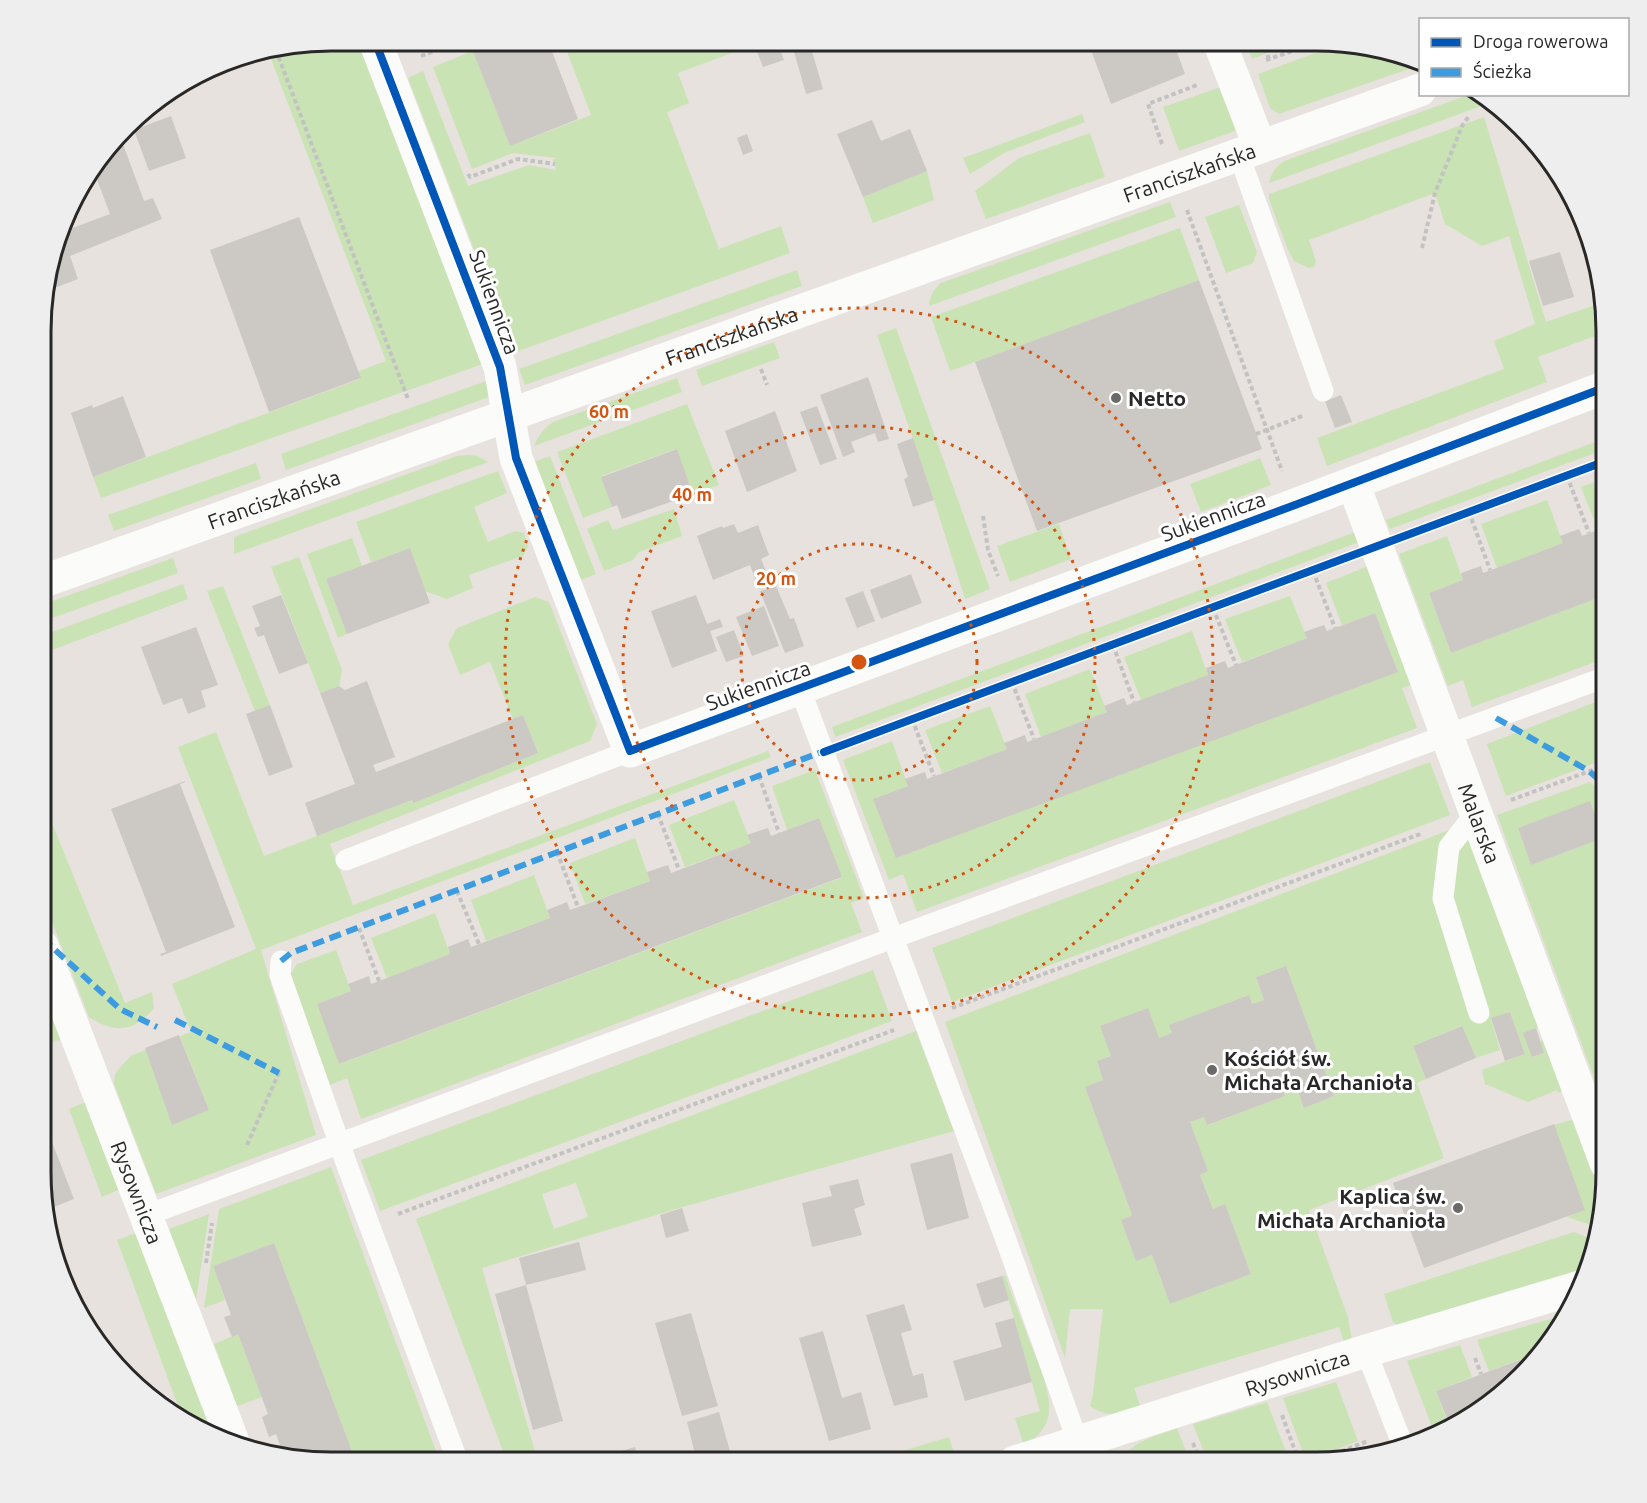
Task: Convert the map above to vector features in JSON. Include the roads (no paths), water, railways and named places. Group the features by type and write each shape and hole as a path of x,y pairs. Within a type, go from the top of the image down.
{"street":[{"path":"1222,51 1249,151"},
{"name":"Sukiennicza","path":"381,55 500,368 516,458 630,751 1596,391"},
{"name":"Franciszkańska","path":"51,578 1419,90"},
{"name":"Malarska","path":"1353,483 1596,1136"},
{"name":"Rysownicza","path":"51,970 230,1433"},
{"name":"Rysownicza","path":"1081,1452 1269,1382 1570,1290"}],"lane":[{"path":"1249,151 1323,391"},
{"path":"147,1215 1596,681"},
{"path":"800,689 1006,1240 1081,1452"},
{"name":"Sukiennicza","path":"346,861 630,751"},
{"path":"1476,813 1449,847 1443,898 1479,1013"},
{"path":"281,961 280,975 339,1143 455,1452"},
{"path":"1366,1351 1400,1438"}],"place":[{"name":"Netto","path":"1116,398"},
{"name":"Kościół św. Michała Archanioła","path":"1212,1070"},
{"name":"Kaplica św. Michała Archanioła","path":"1458,1208"}]}
